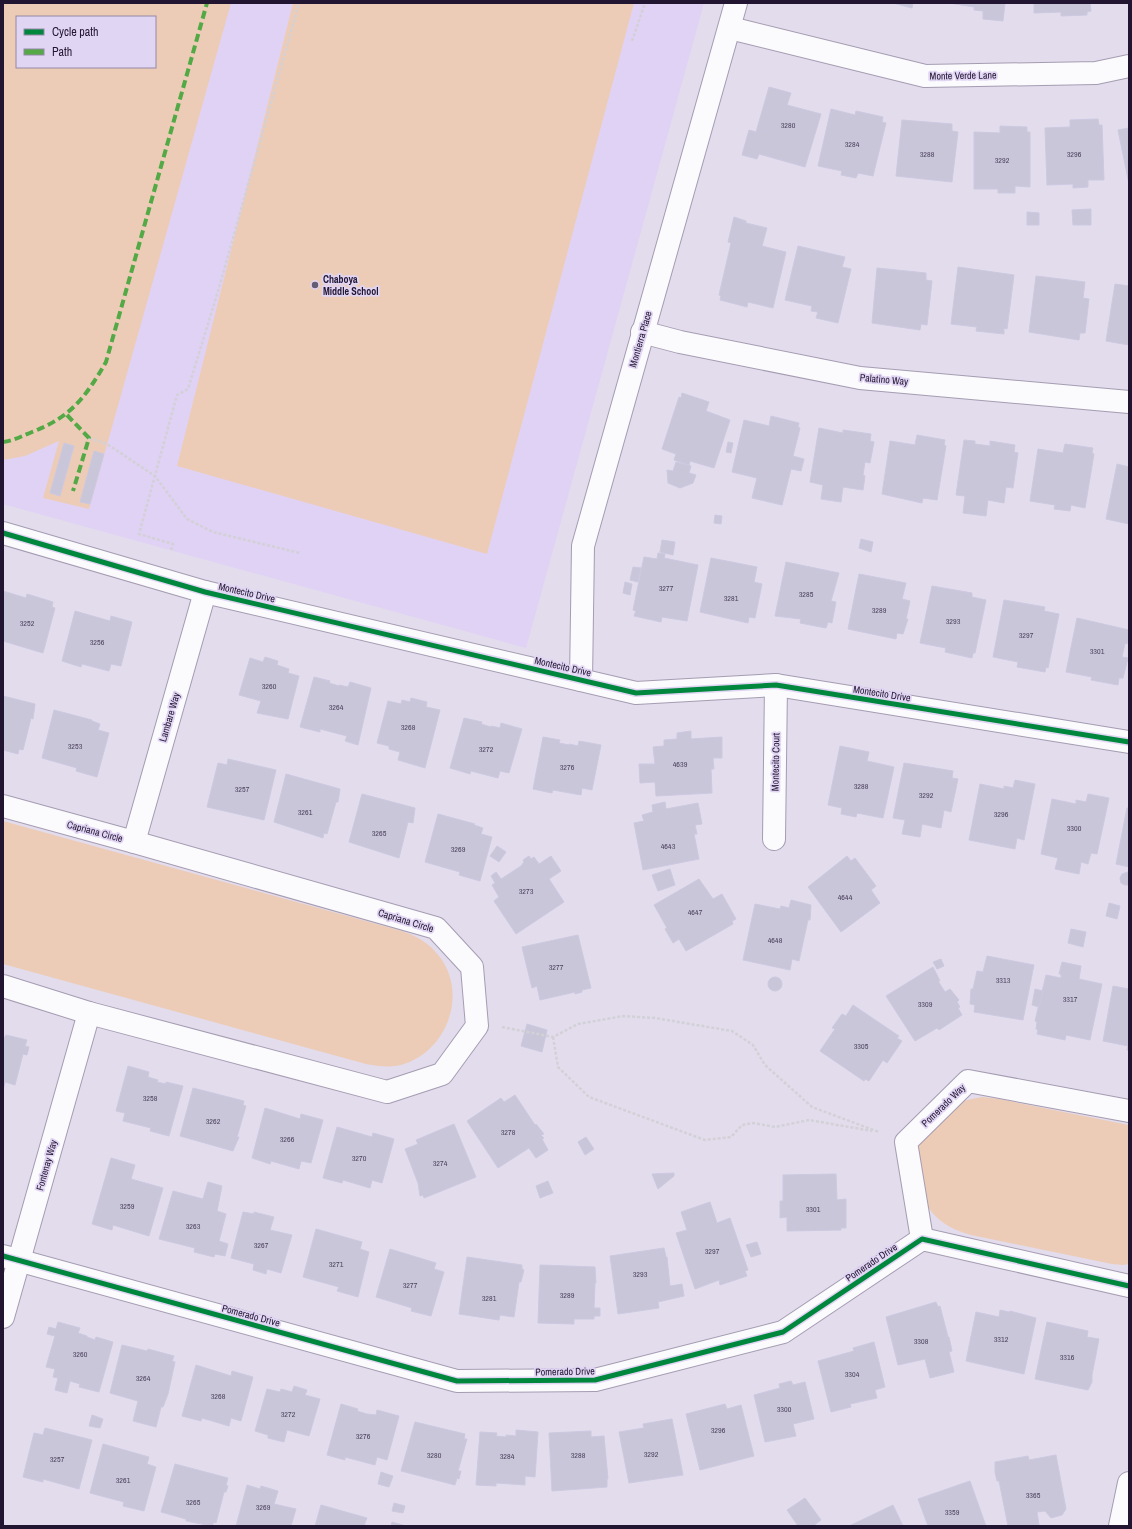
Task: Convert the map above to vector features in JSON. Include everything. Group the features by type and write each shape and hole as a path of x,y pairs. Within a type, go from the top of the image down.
{"street":[{"name":"Montierra Place","path":"580,680 583,546 642,332 736,3"},
{"name":"Monte Verde Lane","path":"730,28 925,76 1096,74 1129,66"},
{"name":"Palatino Way","path":"642,332 680,342 860,378 1129,402"},
{"name":"Montecito Drive","path":"3,533 205,592 636,693 776,685 1129,742"},
{"name":"Lambare Way","path":"134,842 205,592"},
{"name":"Montecito Court","path":"774,839 776,685"},
{"name":"Capriana Circle","path":"3,806 436,928 472,967 477,1026 442,1074 387,1092 89,1013 3,986"},
{"name":"Fontenay Way","path":"3,1317 11,1258 89,1013"},
{"name":"Pomerado Way","path":"922,1239 906,1142 968,1081 1129,1111"},
{"name":"Pomerado Drive","path":"11,1258 457,1381 595,1380 783,1332 922,1239"},
{"path":"922,1239 1129,1286"},
{"path":"1120,1526 1129,1483"}],"path":[{"path":"171,550 173,544 140,534 177,395 188,389 213,309 299,3"},
{"path":"632,41 645,3"},
{"path":"89,438 107,444 155,476 187,519 213,532 300,553"},
{"path":"501,1027 553,1037 578,1024 623,1016 655,1018 732,1031 753,1044 765,1065 812,1106 879,1132 809,1120 775,1127 753,1123 742,1125 731,1136 705,1140 589,1097 558,1067 553,1037"}],"shaded area":[{"name":"Chaboya Middle School","path":"3,3 704,3 526,648 3,504"},
{"path":"3,3 231,3 89,509 43,498 59,441 25,456 3,460"},
{"path":"293,3 634,3 487,554 177,466"},
{"path":"3,821 413,935 422,940 435,951 448,972 452,988 452,1006 448,1022 439,1038 428,1050 413,1060 396,1066 366,1064 3,964"},
{"path":"982,1097 999,1099 1129,1125 1129,1264 1112,1264 971,1235 948,1226 936,1217 928,1207 923,1197 918,1180 916,1161 919,1145 932,1123 950,1107 966,1100"}],"building":[{"path":"893,3 913,3 912,8"},
{"path":"949,3 1005,3 1003,21 983,19 983,11 974,10 974,7"},
{"path":"1034,3 1090,3 1091,11 1087,12 1087,15 1061,16 1061,12 1034,13"},
{"path":"769,87 791,93 787,105 821,114 805,167 759,154 757,159 742,155 749,130 756,132"},
{"path":"831,109 855,115 856,111 883,117 882,122 886,123 873,176 858,173 856,178 841,175 842,171 818,166"},
{"path":"1098,119 1099,125 1102,125 1104,180 1088,180 1088,187 1073,188 1073,184 1047,185 1045,128 1070,127 1070,120"},
{"path":"902,120 952,124 952,131 958,132 952,182 896,176"},
{"path":"1000,126 1027,127 1027,132 1030,132 1030,187 1015,186 1015,193 998,193 998,189 974,189 974,132 1000,133"},
{"path":"1129,128 1129,184 1118,130"},
{"path":"1091,209 1091,225 1073,225 1072,210"},
{"path":"1027,212 1039,213 1039,225 1027,225"},
{"path":"734,217 746,221 746,223 767,228 762,246 786,252 773,308 748,302 747,307 720,300 721,296 719,295 731,243 728,242"},
{"path":"798,246 845,257 842,267 851,269 838,323 816,318 818,312 811,311 812,306 785,300"},
{"path":"958,267 1014,275 1007,329 1004,328 1004,334 976,331 977,327 951,324"},
{"path":"877,268 926,273 926,280 932,281 927,325 921,324 920,330 872,323"},
{"path":"1036,276 1085,282 1083,298 1089,299 1085,333 1080,333 1079,340 1029,332"},
{"path":"1115,284 1129,286 1129,345 1106,341"},
{"path":"682,393 709,402 706,411 730,420 714,468 690,461 689,465 674,460 676,454 662,449 679,397 681,398"},
{"path":"771,416 799,423 798,427 800,428 793,456 804,459 801,471 791,469 782,505 752,498 757,478 732,472 744,420 769,426"},
{"path":"819,428 843,433 843,430 871,434 870,441 874,442 870,463 865,462 863,490 843,487 841,502 821,499 823,485 810,482"},
{"path":"917,435 945,440 944,445 946,446 937,500 923,498 922,503 882,494 890,441 915,445"},
{"path":"964,440 975,441 975,444 990,446 990,441 1015,445 1014,452 1018,453 1013,488 1006,487 1004,503 988,500 986,516 963,513 965,496 956,495"},
{"path":"728,442 733,443 731,453 726,452"},
{"path":"64,443 74,446 60,496 50,493"},
{"path":"1065,444 1093,448 1092,453 1094,454 1085,508 1071,505 1070,511 1054,509 1055,505 1030,501 1038,449 1063,453"},
{"path":"94,451 104,454 90,504 80,502"},
{"path":"676,462 691,466 689,473 696,475 693,483 680,488 668,483 667,470 673,471"},
{"path":"1117,464 1129,467 1129,524 1106,519"},
{"path":"715,515 722,516 721,524 714,523"},
{"path":"861,539 873,542 871,552 859,548"},
{"path":"662,540 675,542 673,555 660,552"},
{"path":"658,553 665,554 664,558 698,565 687,621 662,617 661,622 634,616 636,611 633,610 644,557 657,559"},
{"path":"711,558 757,567 754,582 762,584 755,618 749,617 748,623 700,612"},
{"path":"786,562 839,573 831,601 836,602 832,623 828,622 826,628 800,623 801,619 775,616"},
{"path":"633,567 641,568 638,582 630,580"},
{"path":"859,574 906,583 902,599 910,601 906,619 908,619 903,634 897,633 896,639 848,629"},
{"path":"625,582 632,584 630,595 623,593"},
{"path":"932,586 972,593 972,597 986,600 975,653 973,653 972,658 945,652 946,648 920,643"},
{"path":"3,591 26,598 27,594 53,602 52,607 55,608 43,653 3,641"},
{"path":"1004,600 1045,607 1044,611 1059,614 1048,668 1046,667 1045,672 1017,667 1018,662 993,657"},
{"path":"75,611 110,621 111,616 132,622 121,666 111,664 109,671 82,664 81,667 62,661"},
{"path":"1077,618 1129,630 1129,637 1127,644 1125,643 1122,657 1128,658 1123,678 1119,678 1118,685 1091,680 1092,677 1066,672"},
{"path":"265,657 278,661 277,665 289,669 288,673 299,676 288,719 257,713 261,701 239,695 250,658 263,662"},
{"path":"314,677 330,681 329,683 339,686 348,687 350,682 371,688 358,745 345,741 347,736 320,729 320,732 300,727"},
{"path":"3,696 35,704 33,719 31,718 23,750 19,749 18,754 3,750"},
{"path":"411,698 427,702 426,707 440,710 425,768 398,760 400,752 389,749 389,746 377,743 388,701 401,704 402,700 410,702"},
{"path":"54,710 92,720 100,724 98,730 109,733 97,777 76,771 77,768 42,758"},
{"path":"464,718 482,722 481,724 491,727 500,728 501,723 522,729 509,773 500,771 498,778 471,771 470,774 450,768"},
{"path":"691,731 691,739 722,737 722,758 713,758 714,769 711,769 712,793 656,796 655,782 640,783 639,764 655,764 653,747 664,746 664,740 677,739 677,733"},
{"path":"543,737 560,740 559,743 569,745 578,746 579,741 601,745 592,790 582,788 581,795 553,790 552,793 533,789"},
{"path":"840,746 869,752 867,761 894,767 883,818 857,813 856,817 841,814 842,808 828,805"},
{"path":"228,759 276,770 264,820 207,807 218,763 227,765"},
{"path":"904,763 953,771 952,778 958,779 951,812 944,810 941,828 922,824 920,837 902,834 905,820 893,818"},
{"path":"286,774 340,789 338,802 336,802 327,834 324,833 323,838 274,822"},
{"path":"1015,780 1035,784 1024,840 1017,838 1015,849 969,840 980,784 1004,789 1004,786 1013,788"},
{"path":"362,794 415,808 413,823 408,822 399,858 349,842"},
{"path":"1088,794 1109,798 1097,854 1091,853 1088,864 1081,862 1079,874 1055,869 1058,858 1041,854 1052,799 1076,804 1076,800 1086,802"},
{"path":"665,802 666,809 698,803 702,824 695,825 697,834 694,834 699,859 643,870 634,823 644,821 642,815 653,812 652,805"},
{"path":"1127,808 1129,808 1129,867 1116,864"},
{"path":"438,814 475,824 474,825 483,828 481,834 492,837 480,881 459,875 460,872 425,862"},
{"path":"497,846 506,852 499,862 490,856"},
{"path":"529,856 531,859 534,857 539,864 551,856 561,871 549,879 564,902 516,934 494,901 499,897 492,885 495,883 491,876 496,872 501,879 521,866 524,862 523,860"},
{"path":"847,856 851,861 855,858 876,886 871,890 880,903 841,932 808,887"},
{"path":"670,869 675,885 658,891 652,875"},
{"path":"1128,872 1129,885 1125,885 1121,883 1120,878 1122,874"},
{"path":"699,879 713,899 722,894 736,919 732,921 733,924 686,951 679,939 673,943 665,929 667,928 654,905"},
{"path":"791,900 811,905 810,920 808,920 799,961 792,959 790,970 743,960 755,904 780,909 781,906 789,908"},
{"path":"1109,903 1120,906 1117,919 1106,916"},
{"path":"1071,929 1086,932 1083,947 1068,943"},
{"path":"578,935 591,988 582,990 582,992 575,994 575,992 540,1000 537,986 532,988 522,947"},
{"path":"987,956 1034,965 1023,1020 974,1012 975,1005 970,1004 971,989 973,989 977,971 983,972"},
{"path":"941,959 944,966 937,969 933,962"},
{"path":"1062,962 1081,966 1079,979 1102,984 1090,1040 1066,1035 1065,1040 1037,1034 1037,1022 1035,1021 1046,975 1061,978 1061,974 1059,974"},
{"path":"933,967 940,981 938,981 945,992 950,989 959,1000 957,1002 960,1007 958,1008 962,1015 939,1030 937,1028 915,1041 886,996"},
{"path":"775,977 780,979 782,984 780,989 775,991 770,989 768,984 770,979"},
{"path":"1113,986 1129,989 1129,1050 1127,1050 1128,1046 1103,1041"},
{"path":"1035,989 1043,991 1039,1007 1032,1005"},
{"path":"853,1005 899,1036 897,1038 902,1041 887,1063 883,1060 869,1081 865,1079 864,1081 820,1051 835,1029 832,1028 842,1014 846,1016"},
{"path":"527,1024 547,1030 542,1052 521,1046"},
{"path":"6,1035 27,1040 25,1046 29,1047 27,1055 23,1054 15,1085 5,1082 3,1090 3,1040"},
{"path":"128,1066 149,1072 148,1077 158,1080 157,1082 166,1084 166,1082 183,1086 169,1136 150,1131 151,1128 123,1121 125,1113 116,1111"},
{"path":"193,1088 244,1101 243,1105 246,1106 237,1137 239,1137 233,1151 180,1136"},
{"path":"515,1095 535,1125 536,1124 544,1134 541,1135 544,1138 542,1139 548,1150 536,1158 529,1148 498,1168 467,1121 501,1098 504,1102"},
{"path":"265,1108 300,1119 301,1114 323,1120 311,1163 301,1161 299,1169 271,1161 270,1164 252,1158"},
{"path":"454,1124 476,1177 424,1198 423,1195 420,1196 418,1183 405,1149 418,1144 416,1140"},
{"path":"337,1127 372,1137 373,1133 394,1139 382,1183 372,1180 370,1188 343,1180 342,1183 323,1178"},
{"path":"586,1137 594,1149 585,1155 578,1142"},
{"path":"111,1158 135,1165 131,1179 163,1188 149,1236 113,1225 112,1230 92,1224"},
{"path":"674,1173 674,1176 658,1189 652,1174"},
{"path":"836,1174 837,1200 846,1199 846,1228 841,1228 841,1230 787,1231 787,1217 780,1218 780,1201 783,1201 783,1175"},
{"path":"548,1181 553,1193 540,1198 536,1186"},
{"path":"208,1182 222,1186 217,1211 226,1214 219,1241 228,1244 225,1256 215,1254 214,1257 194,1252 195,1248 159,1239 173,1191 203,1199"},
{"path":"710,1202 717,1223 730,1218 748,1270 745,1271 747,1276 720,1285 719,1280 695,1289 676,1233 687,1230 681,1212"},
{"path":"243,1212 254,1214 254,1212 274,1217 270,1230 292,1235 281,1273 267,1269 266,1274 253,1270 254,1264 231,1258"},
{"path":"316,1229 362,1242 360,1249 369,1252 358,1297 337,1291 339,1287 303,1277"},
{"path":"757,1242 761,1254 751,1257 746,1245"},
{"path":"664,1248 667,1257 670,1286 682,1284 684,1296 658,1302 659,1308 618,1314 610,1256"},
{"path":"390,1249 436,1263 434,1269 444,1272 431,1316 411,1311 412,1308 376,1297"},
{"path":"467,1257 522,1265 522,1269 524,1270 521,1282 519,1282 514,1317 500,1315 499,1320 459,1314"},
{"path":"540,1265 595,1267 596,1283 594,1308 600,1308 600,1316 594,1316 594,1319 574,1319 574,1324 538,1323"},
{"path":"936,1302 938,1307 940,1306 949,1337 952,1351 949,1352 954,1372 930,1378 925,1359 898,1365 886,1317"},
{"path":"1000,1310 1036,1318 1024,1374 966,1361 976,1312 999,1317"},
{"path":"58,1322 80,1328 78,1333 95,1340 96,1337 113,1342 99,1392 79,1387 80,1384 70,1381 67,1393 55,1390 58,1378 53,1377 55,1369 46,1367 55,1336 47,1334 49,1327 56,1329"},
{"path":"1047,1322 1088,1331 1087,1337 1099,1339 1092,1382 1088,1390 1035,1379"},
{"path":"874,1342 885,1387 875,1390 877,1398 850,1404 851,1407 831,1412 818,1361 854,1351 853,1348"},
{"path":"122,1345 147,1351 148,1349 174,1356 172,1361 175,1362 168,1394 163,1407 161,1407 156,1427 133,1421 138,1401 110,1393"},
{"path":"196,1365 231,1376 232,1371 253,1377 241,1421 231,1418 229,1426 202,1418 201,1421 182,1416"},
{"path":"791,1381 793,1385 805,1382 814,1419 793,1424 796,1436 765,1442 754,1395 780,1388 779,1384"},
{"path":"294,1386 307,1390 305,1395 320,1399 309,1436 287,1430 284,1442 268,1438 268,1435 255,1431 267,1389 280,1392 281,1389 292,1392"},
{"path":"341,1404 358,1409 357,1411 367,1414 376,1415 377,1410 399,1416 387,1460 377,1457 375,1465 345,1457 345,1460 327,1455"},
{"path":"725,1404 727,1409 741,1405 754,1456 700,1470 686,1414"},
{"path":"92,1415 103,1419 100,1428 89,1426"},
{"path":"672,1419 683,1475 629,1483 619,1432 644,1428 643,1424"},
{"path":"415,1422 465,1434 464,1439 467,1439 458,1471 461,1471 459,1479 457,1478 455,1485 401,1471"},
{"path":"45,1428 92,1440 79,1489 43,1479 43,1482 23,1477 34,1433 43,1435"},
{"path":"516,1430 538,1432 535,1477 525,1476 525,1485 496,1483 496,1486 476,1485 480,1432 497,1433 496,1436 506,1437 506,1435 516,1436"},
{"path":"591,1431 591,1437 604,1436 608,1479 607,1487 552,1491 549,1433"},
{"path":"103,1444 149,1457 147,1464 156,1467 144,1511 123,1506 124,1502 90,1493"},
{"path":"1056,1455 1066,1509 1062,1515 1051,1518 1045,1511 1037,1512 1039,1525 1008,1526 999,1481 997,1481 995,1472 995,1462 1028,1456 1029,1460"},
{"path":"175,1464 228,1478 226,1485 228,1486 226,1492 224,1492 216,1523 214,1522 212,1526 186,1521 186,1519 161,1512"},
{"path":"381,1472 393,1476 389,1487 378,1484"},
{"path":"970,1481 986,1526 928,1526 918,1499"},
{"path":"247,1485 260,1489 261,1486 278,1491 274,1504 296,1509 291,1526 236,1526"},
{"path":"805,1498 821,1520 813,1526 798,1526 787,1510"},
{"path":"394,1503 405,1506 403,1513 392,1511"},
{"path":"321,1505 367,1518 364,1525 371,1526 315,1526"},
{"path":"893,1505 903,1526 849,1526"},
{"path":"392,1522 406,1526 391,1526"}],"marked path":[{"path":"3,442 10,441 46,426 67,413 84,396 106,362 207,3"},
{"path":"67,415 89,438 73,491"}],"cycle path":[{"path":"3,533 205,592 636,693 776,685 1129,742"},
{"path":"3,1256 457,1381 595,1380 783,1332 922,1239 1129,1286"}],"place":[{"name":"Chaboya Middle School","path":"315,285"}]}
